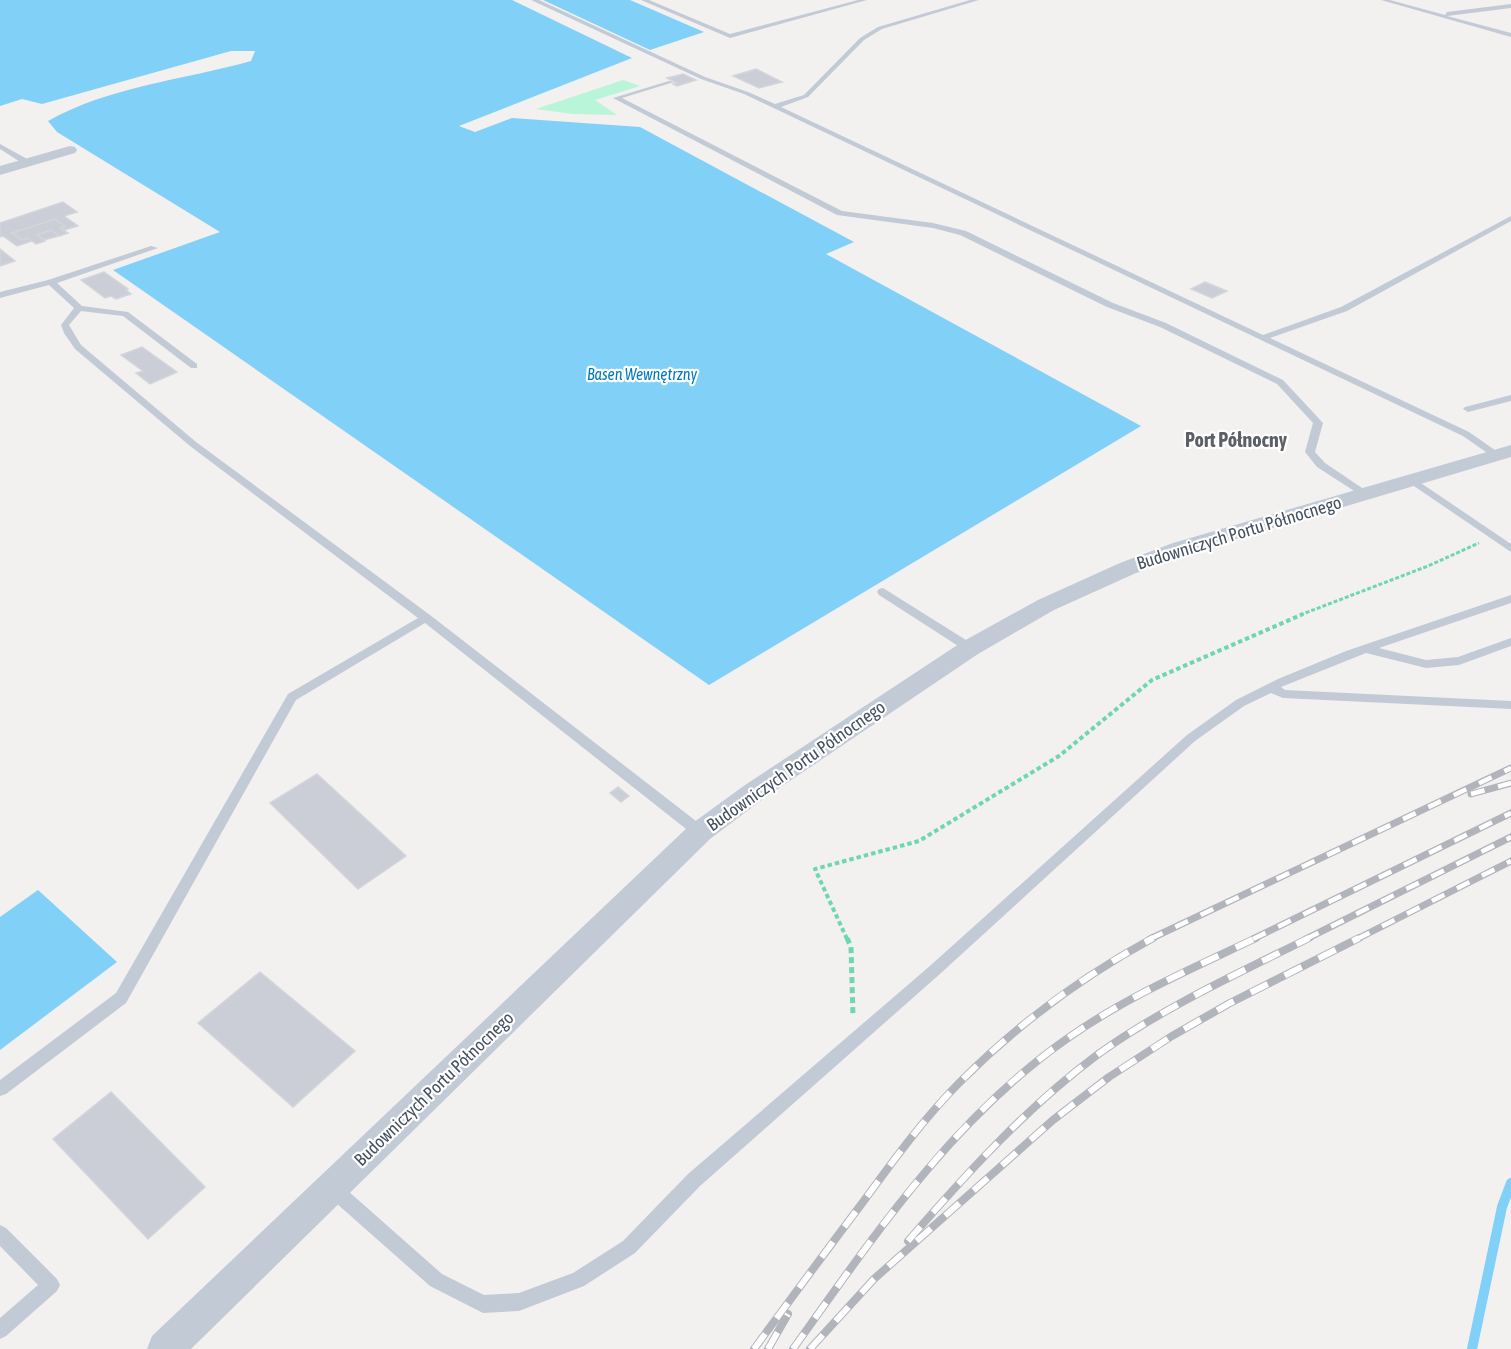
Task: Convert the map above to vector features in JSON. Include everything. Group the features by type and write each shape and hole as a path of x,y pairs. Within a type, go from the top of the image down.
{"street":[{"path":"0,171 70,150"},
{"name":"Budowniczych Portu Północnego","path":"165,1349 700,832 754,792 970,648 1046,605 1128,568 1181,548 1504,453"}],"lane":[{"path":"534,0 703,78 746,93 1504,453"},
{"path":"644,0 730,36 864,0"},
{"path":"774,107 806,96 862,39 880,28 976,0"},
{"path":"1384,0 1511,35"},
{"path":"1440,15 1511,6"},
{"path":"671,82 616,98 840,213 863,218 939,225 963,233 1110,305 1163,325 1280,382 1318,423 1310,452 1322,465 1366,494"},
{"path":"0,146 28,163"},
{"path":"1262,338 1344,309 1511,218"},
{"path":"0,295 51,282 154,248"},
{"path":"51,282 79,308 125,314 194,366"},
{"path":"79,308 66,325 68,333 78,347 193,444 426,618 700,832"},
{"path":"1468,410 1511,398"},
{"path":"1412,480 1511,549"},
{"path":"883,592 970,648"},
{"path":"332,1188 436,1280 483,1304 519,1302 578,1280 629,1247 694,1180 853,1042 1191,738 1240,703 1271,687 1366,648 1511,599"},
{"path":"0,1089 121,998 292,697 426,618"},
{"path":"1366,648 1426,664 1459,661 1511,642"},
{"path":"1271,687 1283,694 1511,705"},
{"path":"0,1234 51,1285 0,1330"}],"path":[{"path":"853,1042 851,947 815,868 920,840 1059,756 1152,681 1305,613 1428,566 1493,537"}],"green space":[{"path":"623,80 640,86 595,100 617,115 573,114 536,109"}],"water":[{"name":"Basen Wewnętrzny","path":"0,0 512,0 632,58 459,126 475,132 512,118 640,127 854,242 826,254 1141,426 709,685 113,270 220,232 57,132 48,121 72,109 122,92 251,61 255,51 231,51 42,104 22,99 0,106"},
{"path":"543,0 630,0 704,32 650,50"},
{"path":"38,890 117,962 0,1050 0,917"}],"building":[{"path":"756,69 782,82 759,88 733,76"},
{"path":"683,74 696,80 677,86 673,84 677,83 667,78"},
{"path":"63,202 77,212 64,216 78,226 64,230 60,228 65,226 55,219 12,233 22,240 28,238 32,241 17,246 3,236 0,237 0,223"},
{"path":"55,219 65,226 60,228 68,233 60,236 51,230 37,235 45,241 36,244 28,238 22,240 12,233"},
{"path":"51,230 59,236 44,240 37,235"},
{"path":"0,249 15,261 0,266"},
{"path":"104,272 128,289 126,290 131,294 116,299 111,296 105,298 81,280"},
{"path":"1205,282 1227,291 1212,298 1191,289"},
{"path":"142,347 177,372 150,384 136,373 143,371 121,355"},
{"path":"317,774 406,856 358,889 270,803"},
{"path":"618,787 629,796 621,802 610,793"},
{"path":"260,972 355,1051 293,1107 198,1023"},
{"path":"111,1092 205,1187 148,1239 53,1139"}],"waterway":[{"path":"1472,1349 1502,1207 1511,1183"}],"railway":[{"path":"1150,939 1511,768"},
{"path":"1471,794 1511,783"},
{"path":"1253,939 1511,813"},
{"path":"1306,939 1511,837"},
{"path":"1357,939 1511,861"},
{"path":"754,1349 897,1156 960,1082 1004,1041 1051,1003 1126,953 1153,938"},
{"path":"793,1349 885,1222 917,1182 988,1105 1026,1070 1068,1038 1113,1009 1256,938"},
{"path":"908,1241 1021,1119 1097,1055 1174,1007 1309,938"},
{"path":"810,1349 874,1279 1053,1120 1109,1077 1172,1036 1230,1003 1359,938"},
{"path":"768,1349 788,1314"}],"district":[{"name":"Port Północny","path":"1236,440"}]}
